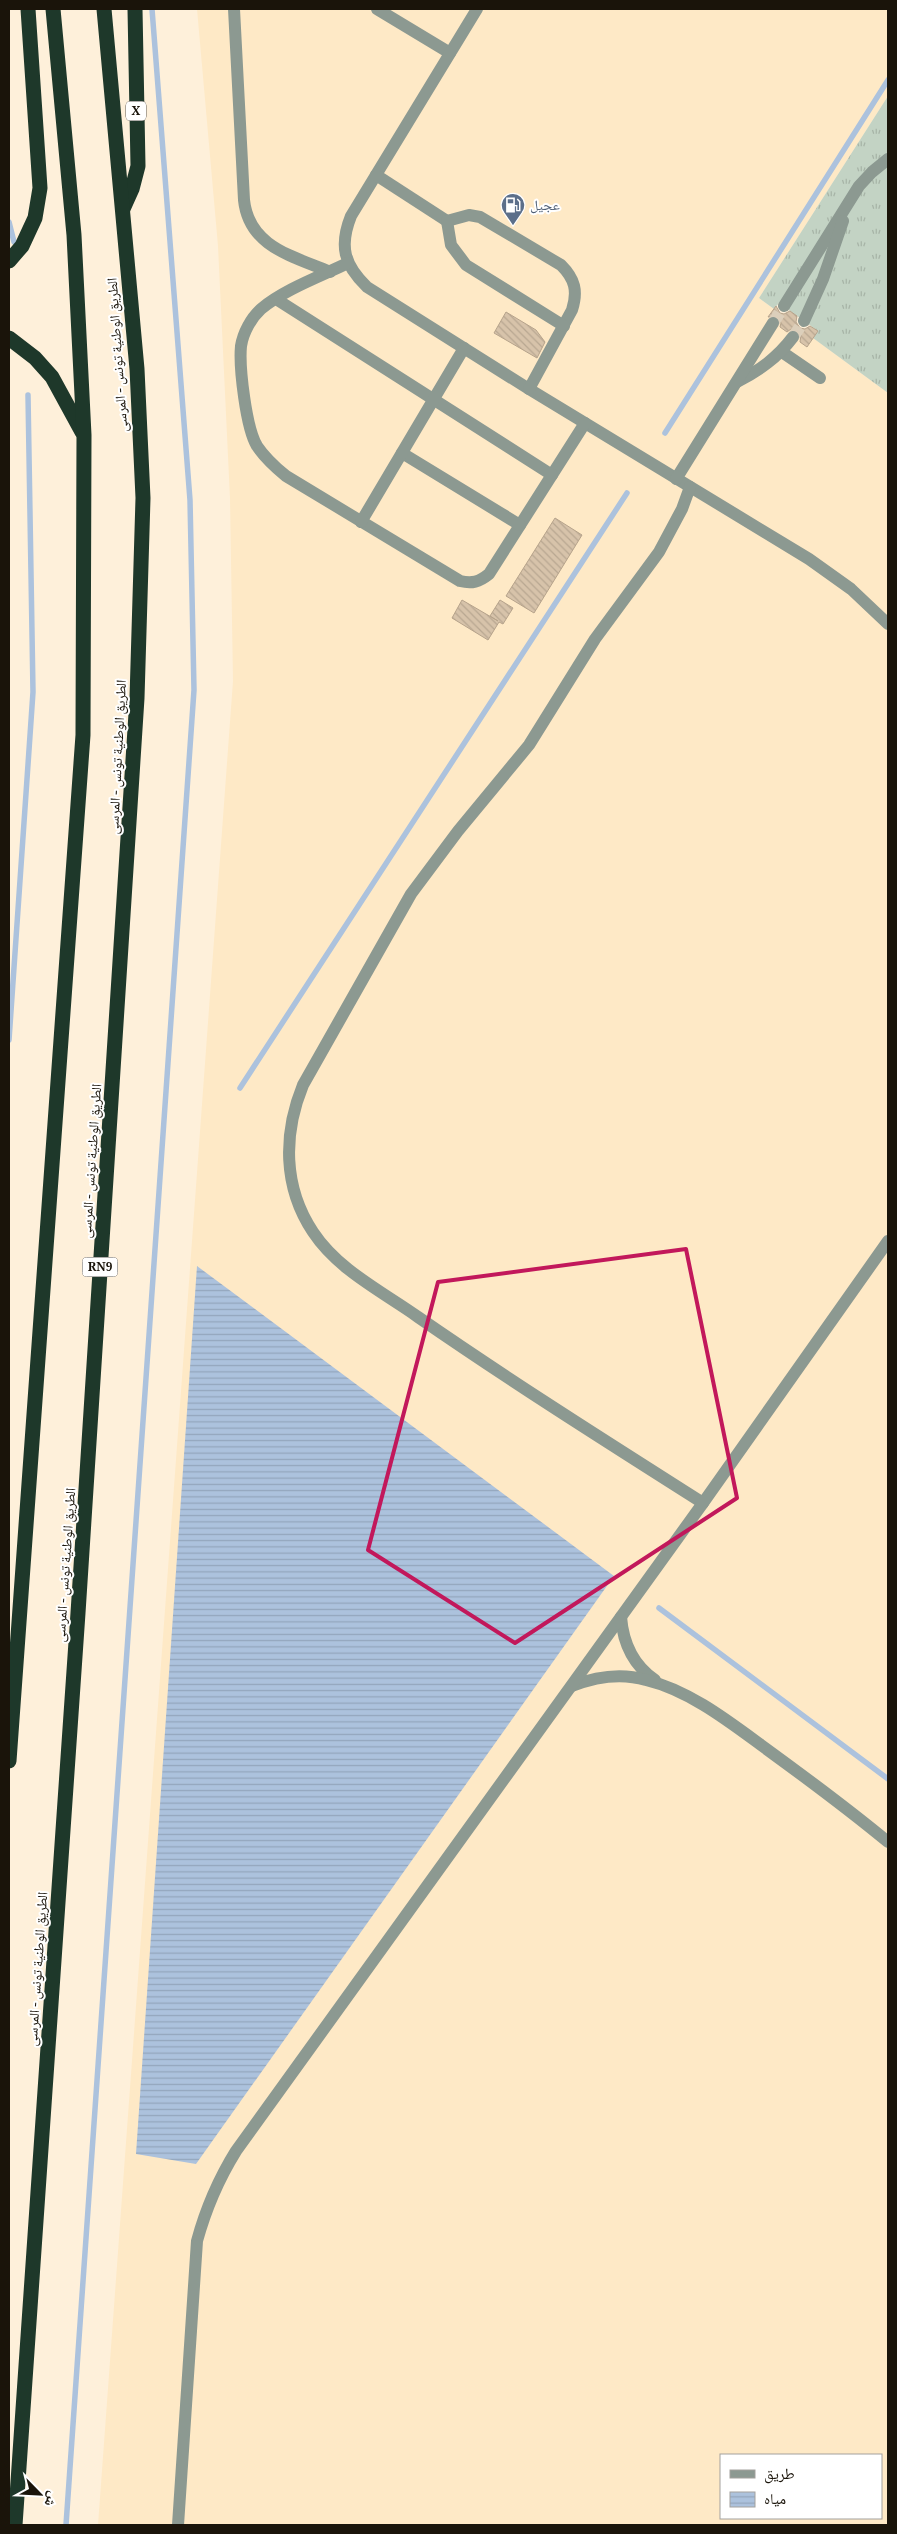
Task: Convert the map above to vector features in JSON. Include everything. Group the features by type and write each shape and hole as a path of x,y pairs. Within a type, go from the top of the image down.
{"highway":[{"path":"9,261 22,246 35,218 40,188 28,9"},
{"path":"9,1761 83,735 84,434 74,235 54,9"},
{"name":"الطريق الوطنية تونس - المرسى","path":"15,2525 79,1603 137,698 143,498 137,368 104,9"},
{"name":"X","path":"122,211 132,189 138,166 135,9"},
{"path":"9,338 35,358 52,376 84,434"}],"lane":[{"path":"234,9 244,200 248,220 261,239 271,247 330,272"},
{"path":"378,9 395,13 450,53"},
{"path":"477,9 352,216 346,231 344,247 348,263 356,276 367,287 529,389 809,558 851,589 888,624"},
{"path":"784,306 850,201 872,172 888,159"},
{"path":"376,175 447,221 451,245 466,265 564,326"},
{"path":"804,321 823,279 850,201"},
{"path":"447,221 463,216 480,218 561,265 570,274 575,286 576,298 564,326 529,389"},
{"path":"348,263 276,299 260,310 248,325 241,344 240,363 249,425 257,445 270,462 286,476 460,582 470,583 480,580 489,574 585,423"},
{"path":"276,299 552,475"},
{"path":"676,479 773,323"},
{"path":"737,382 768,364 782,352 793,337"},
{"path":"360,522 464,348"},
{"path":"782,352 820,378"},
{"path":"402,453 520,525"},
{"path":"690,487 682,509 659,552 595,639 529,745 434,862 392,924 303,1085 293,1113 288,1143 288,1163 296,1201 314,1233 338,1261 516,1385 703,1503"},
{"path":"178,2525 197,2241 205,2209 218,2179 703,1503 888,1241"},
{"path":"621,1617 622,1631 632,1657 640,1668 661,1684"},
{"path":"572,1686 609,1677 644,1679 677,1691 733,1725 835,1798 888,1842"}],"highlighted area":[{"path":"686,1249 737,1498 515,1643 368,1550 438,1282"}],"shaded area":[{"path":"197,9 888,9 888,96 759,298 888,393 888,2525 98,2525 233,681 230,498 218,246"}],"green space":[{"path":"888,96 888,393 813,338 818,331 779,303 774,309 759,298"}],"water":[{"path":"197,1266 614,1576 196,2164 136,2154"}],"building":[{"path":"776,306 780,313 784,314 790,311 797,316 796,322 800,328 805,329 810,326 818,331 807,347 800,342 801,335 798,330 791,329 787,332 780,327 781,323 778,316 768,317"},
{"path":"506,312 536,330 545,342 537,358 494,333"},
{"path":"555,518 582,535 534,613 506,596"},
{"path":"462,600 498,621 490,616 500,600 513,608 503,624 499,622 488,640 452,618"}],"waterway":[{"path":"66,2525 194,690 190,500 152,9"},
{"path":"665,433 888,80"},
{"path":"9,222 14,242"},
{"path":"9,1040 33,692 28,395"},
{"path":"240,1088 627,493"},
{"path":"659,1608 888,1779"}],"tunnel":[{"path":"773,323 784,306"},
{"path":"793,337 804,321"}],"place":[{"name":"عجيل","path":"513,226"}]}
